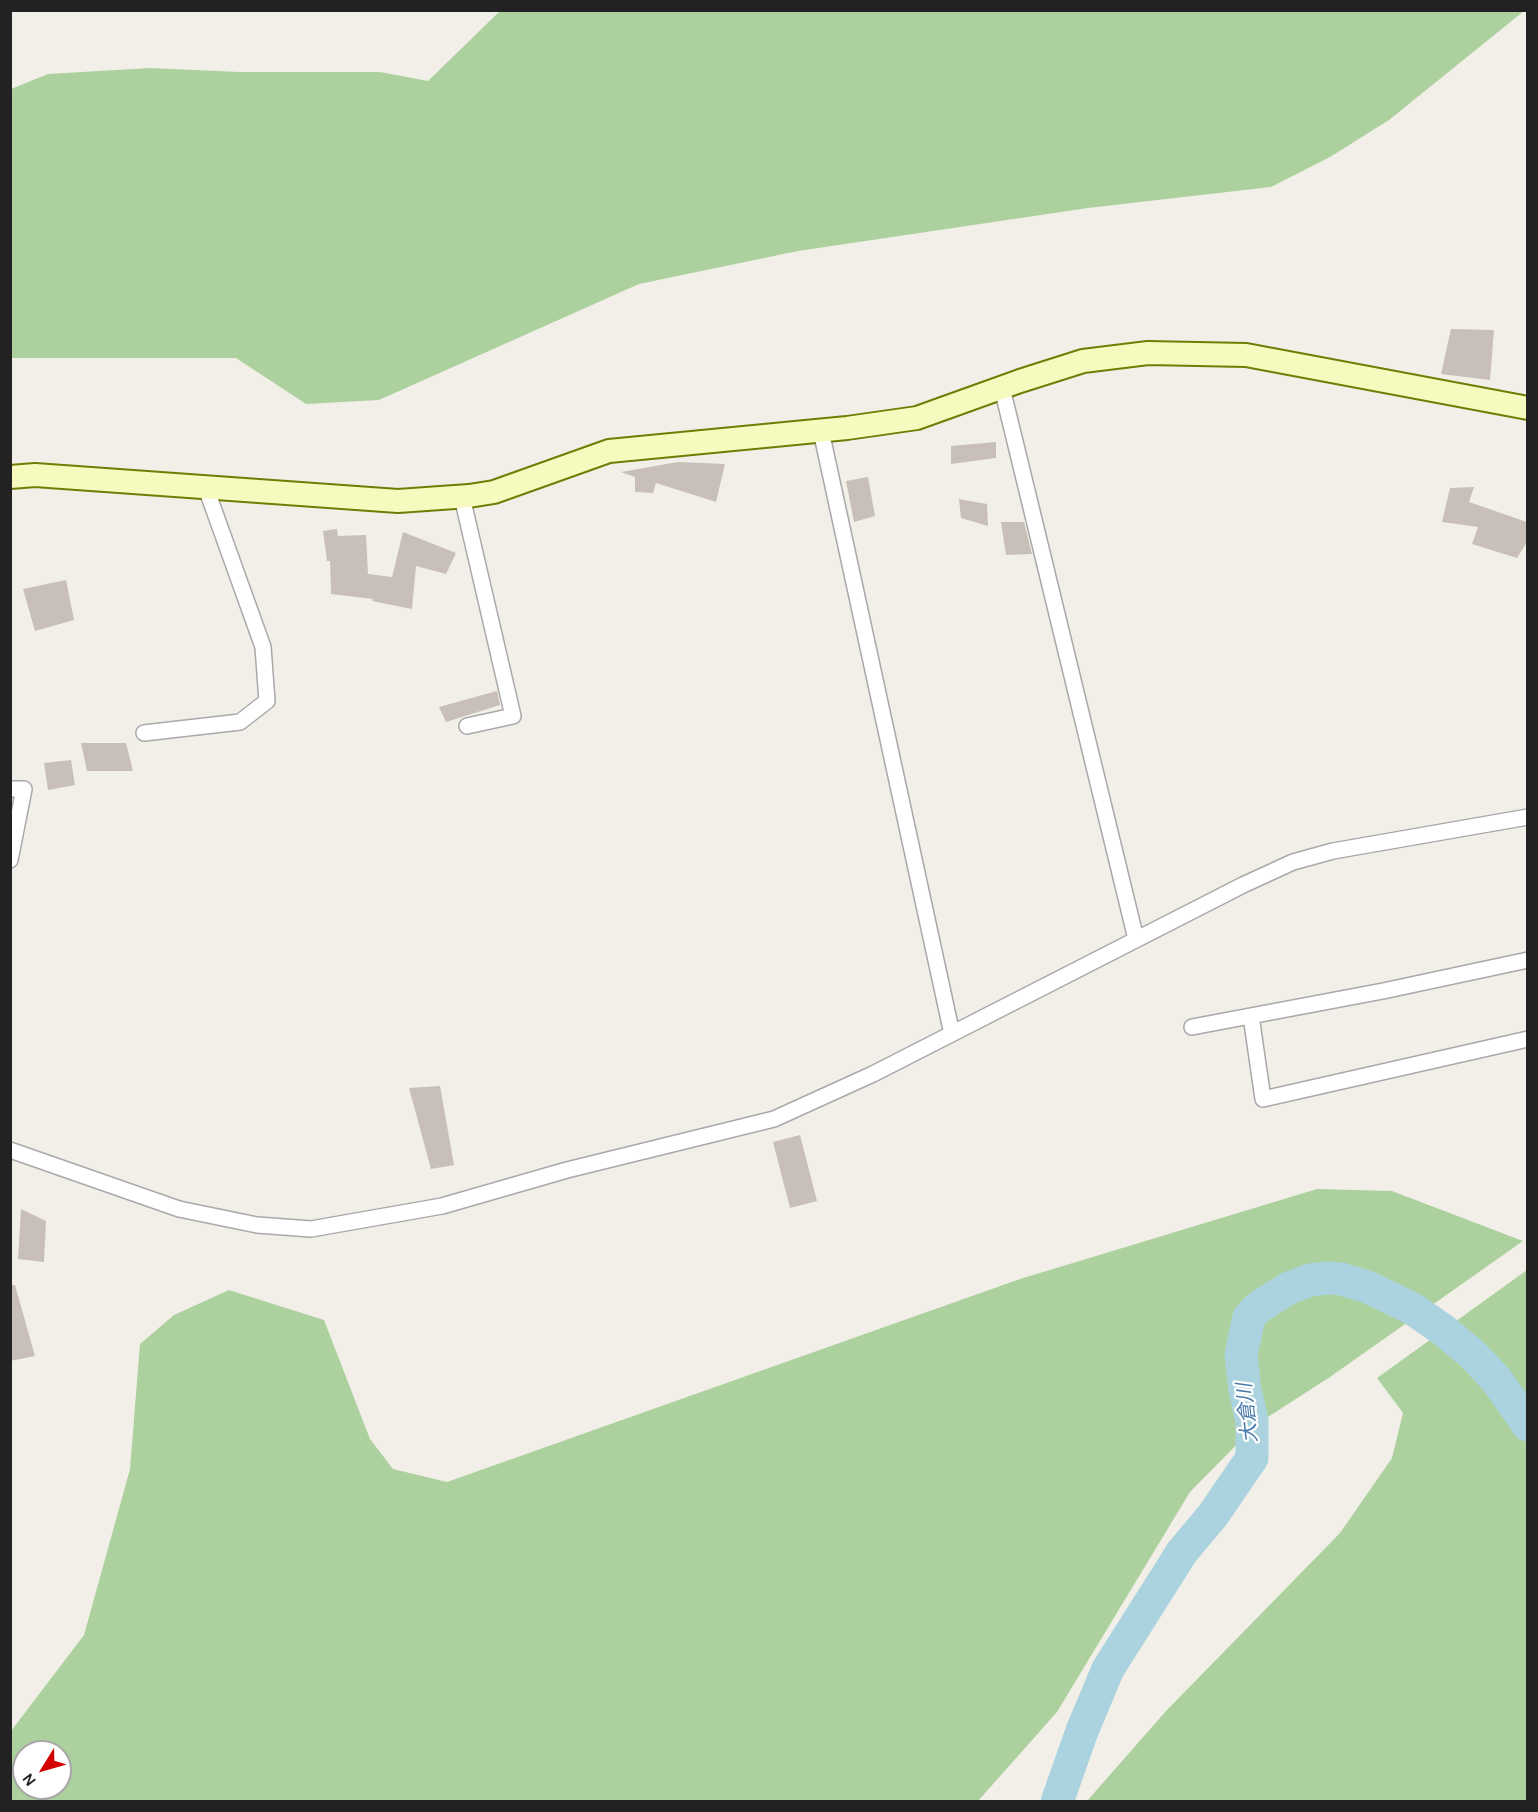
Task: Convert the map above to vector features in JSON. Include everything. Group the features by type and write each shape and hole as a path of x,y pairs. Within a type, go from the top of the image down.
{"street":[{"path":"10,477 35,476 398,501 462,497 494,492 609,451 821,431 917,418 1083,361 1148,353 1246,355 1527,408"},
{"path":"1002,388 1137,939"},
{"path":"821,431 952,1034"},
{"path":"144,733 240,722 267,701 263,647 206,488"},
{"path":"462,497 513,716 467,726"},
{"path":"10,789 24,789 10,860"},
{"path":"10,1150 179,1209 257,1225 311,1229 442,1206 567,1170 774,1119 873,1074 1243,885 1293,862 1333,851 1527,818"},
{"path":"1192,1027 1383,992 1527,960"},
{"path":"1251,1016 1263,1099 1527,1039"}],"green space":[{"path":"500,11 1524,11 1389,120 1330,157 1271,187 1088,208 798,251 639,284 379,400 306,404 236,358 11,358 11,89 48,74 150,68 240,72 380,72 428,81"},
{"path":"1317,1189 1392,1191 1523,1241 1330,1377 1257,1424 1190,1492 1057,1712 978,1801 11,1801 11,1731 84,1635 130,1469 140,1344 174,1315 229,1290 324,1320 370,1439 393,1469 447,1482 1020,1279"},
{"path":"1527,1270 1527,1801 1087,1801 1166,1711 1340,1533 1392,1458 1403,1413 1377,1378"}],"building":[{"path":"1451,329 1494,330 1490,380 1441,374"},
{"path":"996,442 996,458 951,464 951,446"},
{"path":"678,462 725,464 716,502 656,483 653,493 635,492 635,477 621,472"},
{"path":"868,477 875,516 854,522 846,481"},
{"path":"1474,487 1469,502 1527,522 1527,542 1517,558 1472,544 1478,527 1442,522 1450,488"},
{"path":"959,499 987,504 988,526 961,518"},
{"path":"1001,522 1024,522 1032,554 1006,555"},
{"path":"337,529 338,536 366,535 368,574 392,577 403,532 456,553 446,574 416,566 412,609 372,601 373,599 331,594 330,561 327,561 323,531"},
{"path":"66,580 74,620 35,631 23,589"},
{"path":"497,691 500,705 446,722 439,707"},
{"path":"81,743 126,743 133,771 87,771"},
{"path":"71,760 75,785 48,790 44,763"},
{"path":"440,1086 454,1165 431,1169 409,1088"},
{"path":"800,1135 817,1201 790,1208 773,1142"},
{"path":"21,1209 46,1221 44,1262 18,1259"},
{"path":"10,1285 15,1285 35,1356 10,1361"}],"waterway":[{"name":"大倉川","path":"1057,1802 1082,1731 1108,1669 1182,1552 1213,1515 1252,1458 1252,1421 1245,1390 1241,1355 1249,1317 1260,1306 1289,1288 1310,1280 1341,1279 1368,1287 1413,1309 1471,1353 1496,1379 1528,1425"}]}
